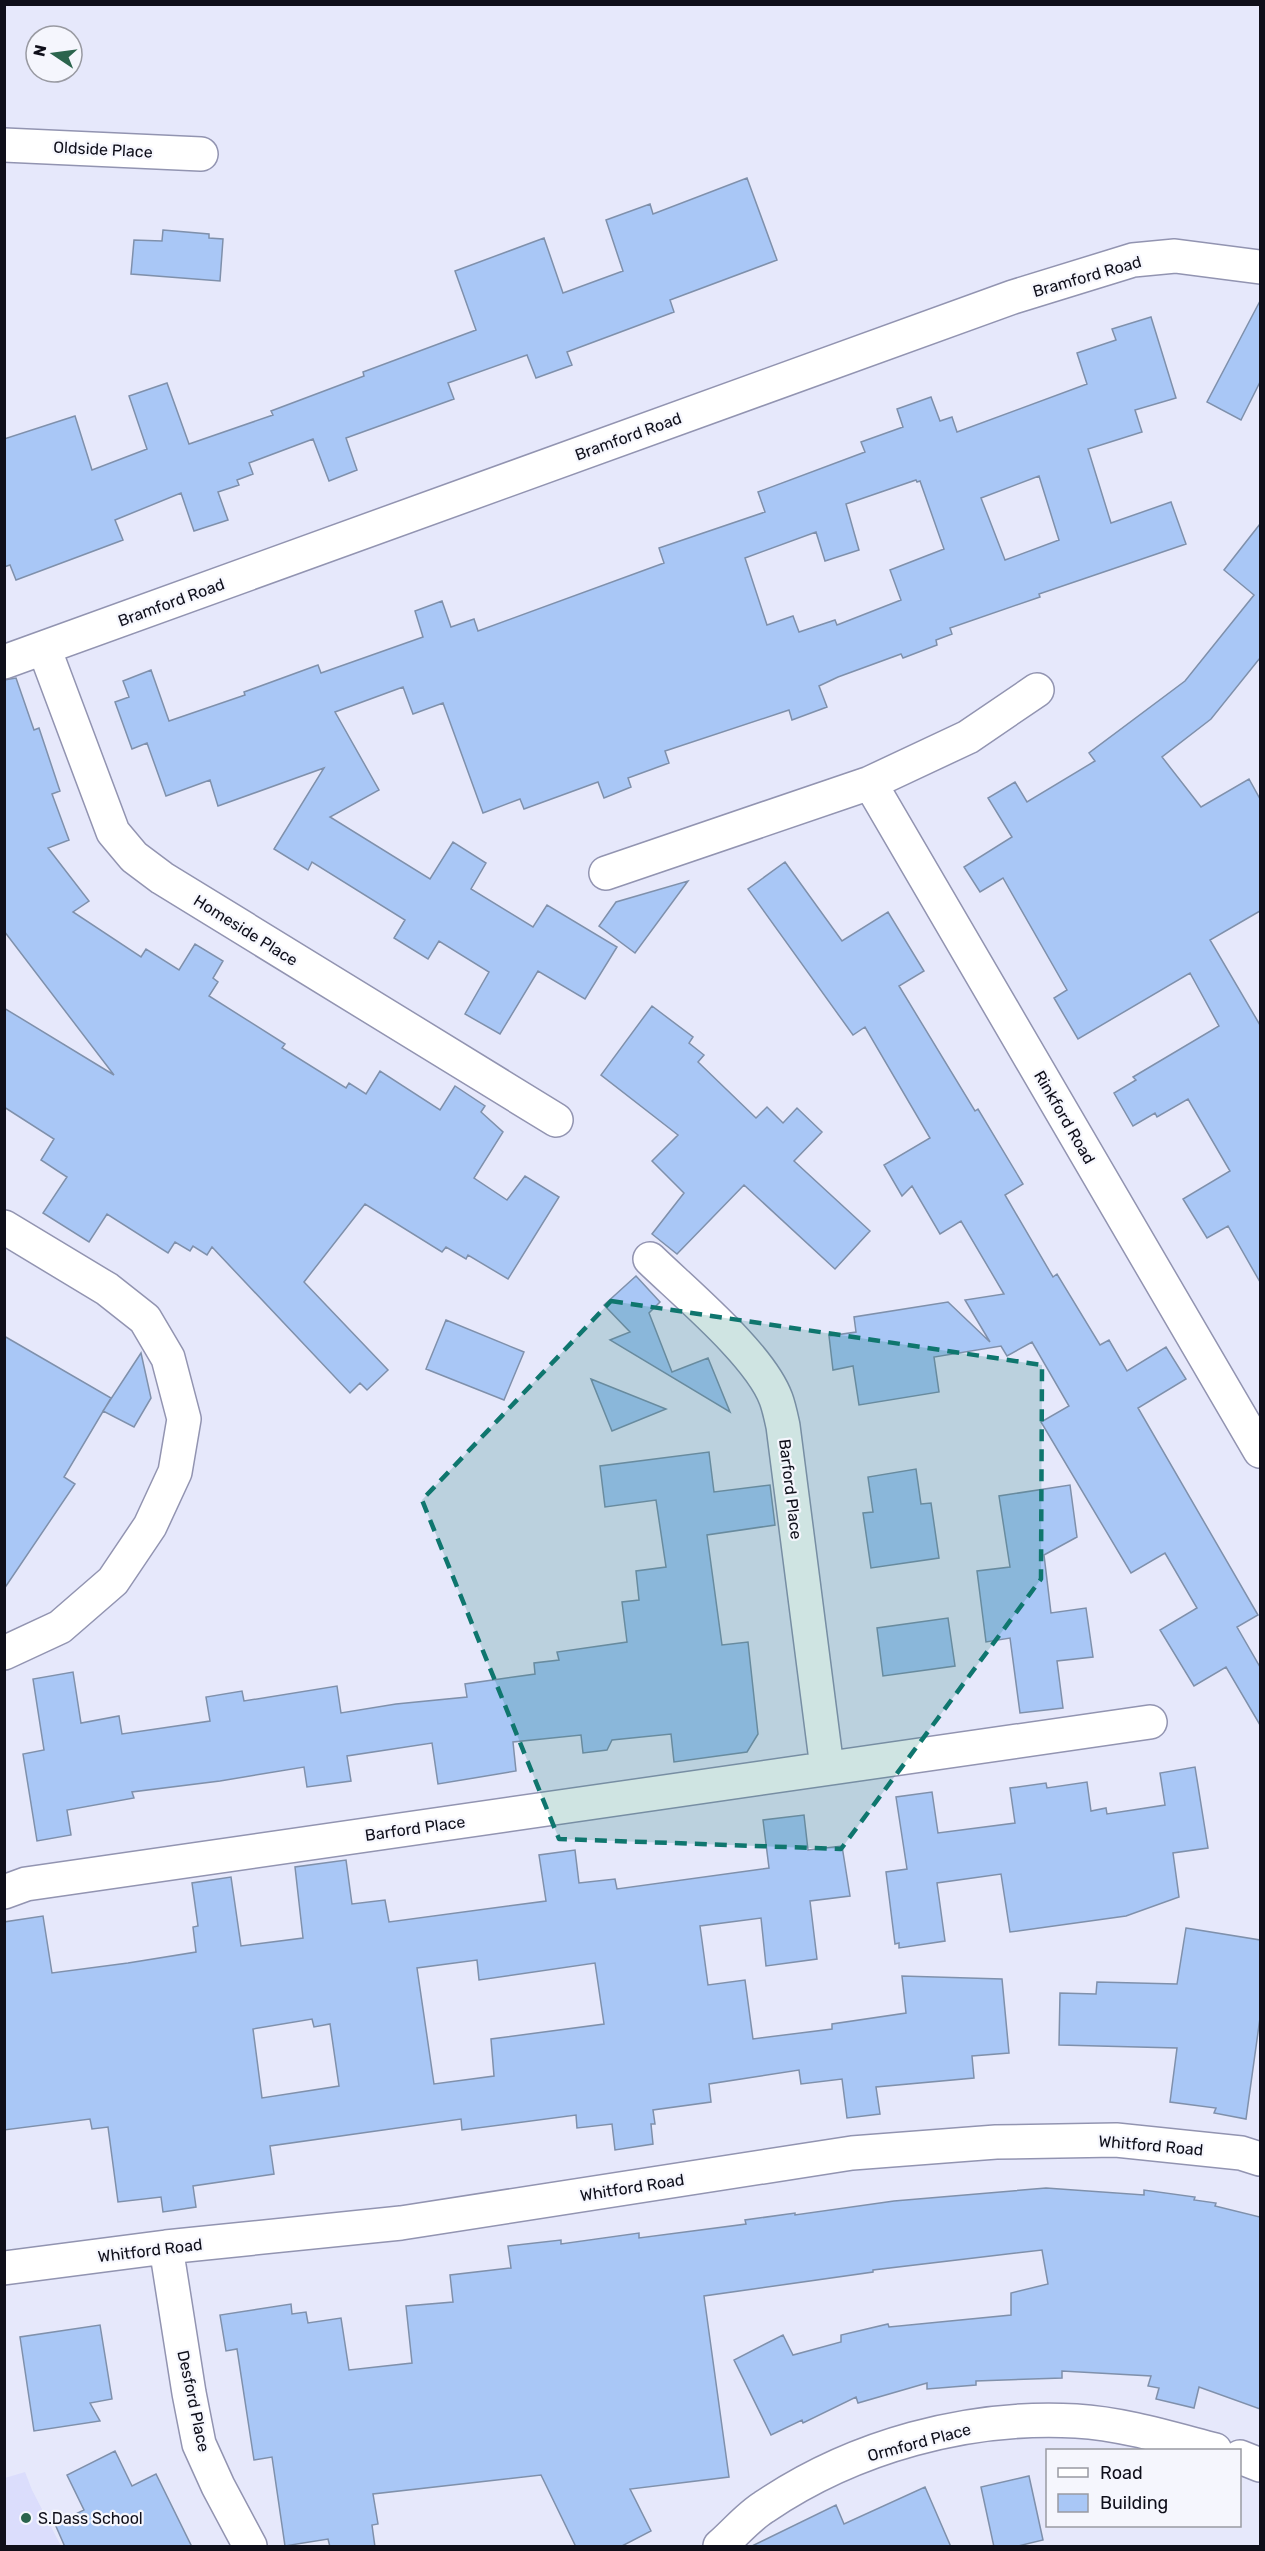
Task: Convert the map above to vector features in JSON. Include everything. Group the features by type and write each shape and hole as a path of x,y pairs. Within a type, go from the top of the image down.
{"street":[{"name":"Oldside Place","path":"4,145 201,154"},
{"name":"Bramford Road","path":"4,662 1013,297 1132,260 1175,256 1260,267"},
{"name":"Homeside Place","path":"44,648 113,832 134,857 162,879 556,1120"},
{"path":"606,873 870,783 968,737 1037,690"},
{"name":"Rinkford Road","path":"870,783 1260,1451"},
{"path":"4,1227 107,1289 145,1319 168,1358 184,1419 175,1472 150,1526 113,1581 60,1627 4,1653"},
{"name":"Barford Place","path":"650,1259 758,1368 776,1398 783,1426 827,1768"},
{"name":"Barford Place","path":"4,1892 26,1884 1149,1722"},
{"name":"Whitford Road","path":"4,2268 166,2247 401,2223 852,2153 996,2142 1116,2139 1241,2154 1260,2159"},
{"name":"Desford Place","path":"166,2247 199,2444 250,2547"},
{"name":"Ormford Place","path":"720,2547 763,2507 823,2473 878,2450 954,2429 1017,2421 1077,2421 1137,2429 1208,2449"},
{"path":"1241,2458 1260,2466"}],"highlighted area":[{"path":"611,1301 1042,1365 1041,1579 841,1849 559,1839 422,1500"}],"shaded area":[{"name":"S.Dass School","path":"25,2472 61,2546 5,2546 5,2478"}],"building":[{"path":"747,178 777,260 670,300 674,312 567,352 572,365 536,378 527,355 448,383 454,399 346,438 357,470 329,481 313,439 249,463 253,474 237,480 239,485 218,492 228,520 194,531 181,493 115,520 123,540 16,580 10,565 4,567 4,439 75,416 92,470 147,449 129,396 167,383 189,444 273,415 271,411 364,376 363,372 476,330 455,271 544,238 563,293 623,271 606,220 650,204 653,214"},
{"path":"163,230 209,234 209,238 223,239 220,281 131,274 134,240 162,241"},
{"path":"1260,301 1260,382 1241,420 1207,402"},
{"path":"1151,317 1176,398 1135,410 1142,432 1088,449 1111,523 1171,502 1186,544 1039,594 1040,597 950,628 952,634 936,640 937,645 903,658 901,654 838,677 819,686 827,707 792,720 789,710 665,751 669,763 628,778 631,787 604,798 598,782 524,809 520,799 483,813 443,703 413,714 403,687 335,712 379,790 330,817 430,879 453,842 486,863 471,889 533,927 547,905 617,947 585,999 538,971 500,1034 465,1014 489,972 439,941 428,959 394,938 405,920 312,862 308,870 274,849 324,768 218,806 210,780 166,796 147,743 132,749 115,702 129,697 123,681 151,670 169,721 245,695 244,692 318,665 321,673 423,637 415,611 442,601 451,627 474,619 478,631 664,563 659,548 765,512 758,492 865,452 861,442 903,427 897,409 931,397 940,421 952,417 957,432 1087,384 1077,353 1116,340 1112,329","holes":["1039,476 1059,540 1005,560 981,498","916,480 920,481 944,549 890,570 901,600 837,625 835,620 799,632 793,616 767,625 745,558 816,532 825,561 859,550 846,504"]},
{"path":"1260,524 1260,658 1211,719 1162,757 1201,807 1249,779 1260,799 1260,911 1210,940 1260,1025 1260,1282 1228,1226 1207,1238 1183,1199 1230,1171 1188,1099 1157,1117 1155,1113 1133,1126 1114,1093 1136,1080 1133,1077 1219,1026 1190,973 1078,1039 1054,998 1067,990 1003,878 980,892 964,867 1012,837 988,798 1015,782 1027,802 1095,761 1089,753 1185,681 1254,595 1224,570"},
{"path":"16,678 34,730 39,728 60,791 52,794 69,840 48,848 89,901 73,912 141,957 146,949 179,970 195,944 223,961 213,978 218,982 209,996 285,1044 282,1048 346,1088 349,1083 366,1094 380,1071 440,1110 455,1086 485,1106 481,1112 503,1132 474,1178 507,1200 525,1176 559,1197 508,1279 468,1255 466,1259 446,1247 442,1252 365,1204 304,1282 388,1370 367,1390 360,1383 350,1393 212,1247 207,1255 193,1246 190,1251 175,1242 168,1253 107,1214 89,1242 43,1213 67,1177 41,1160 54,1139 4,1107 4,1008 114,1075 4,931 4,680"},
{"path":"785,862 842,941 888,912 924,971 899,986 975,1111 978,1109 1023,1184 1005,1195 1053,1277 1057,1274 1100,1345 1109,1340 1127,1371 1166,1347 1186,1379 1138,1408 1258,1615 1237,1627 1260,1667 1260,1725 1226,1667 1194,1686 1160,1630 1197,1608 1165,1553 1131,1573 1041,1422 1069,1406 1032,1342 1007,1356 1001,1346 934,1357 939,1392 859,1405 853,1366 833,1370 829,1336 856,1332 854,1317 948,1302 990,1342 965,1300 1004,1294 961,1221 940,1234 912,1186 902,1196 884,1165 930,1138 865,1027 853,1035 748,889"},
{"path":"688,881 635,953 599,926 616,902"},
{"path":"652,1006 693,1037 689,1043 704,1055 698,1062 756,1118 767,1107 783,1123 797,1108 822,1132 794,1161 870,1231 835,1269 744,1185 677,1254 652,1234 684,1193 652,1161 678,1135 601,1075"},
{"path":"636,1276 660,1302 649,1313 672,1372 708,1358 730,1412 610,1340 630,1332 604,1305"},
{"path":"446,1320 524,1352 504,1400 426,1369"},
{"path":"4,1336 111,1398 64,1477 75,1484 4,1589"},
{"path":"141,1353 151,1398 134,1427 103,1411"},
{"path":"591,1379 666,1409 612,1431"},
{"path":"709,1452 714,1492 770,1485 775,1525 707,1535 722,1645 748,1642 758,1734 747,1752 674,1762 671,1734 612,1740 607,1750 583,1753 581,1735 513,1742 516,1771 438,1784 432,1743 347,1756 351,1781 307,1787 304,1767 132,1792 134,1798 67,1810 71,1835 37,1841 23,1754 44,1750 33,1679 73,1672 81,1723 119,1716 122,1734 210,1721 206,1697 242,1691 244,1701 337,1686 341,1713 396,1704 467,1697 465,1684 535,1674 534,1663 559,1660 557,1652 627,1642 622,1602 639,1600 636,1571 666,1567 656,1500 605,1507 600,1466"},
{"path":"916,1469 921,1504 931,1503 939,1558 871,1568 863,1513 873,1512 868,1477"},
{"path":"1070,1485 1077,1537 1044,1555 1051,1613 1086,1608 1093,1657 1057,1661 1063,1708 1020,1713 1010,1638 986,1642 977,1571 1010,1567 999,1496"},
{"path":"948,1618 955,1666 883,1676 877,1628"},
{"path":"1195,1767 1208,1848 1173,1853 1179,1897 1126,1916 1010,1932 1001,1874 937,1883 945,1941 899,1948 899,1943 895,1944 886,1872 907,1869 896,1797 932,1792 938,1833 1015,1823 1010,1788 1046,1783 1047,1788 1087,1782 1091,1811 1106,1808 1107,1814 1165,1805 1160,1773"},
{"path":"804,1815 808,1850 842,1846 850,1896 810,1901 817,1959 766,1966 761,1918 700,1926 708,1985 745,1980 753,2039 832,2029 832,2024 906,2013 902,1976 1002,1979 1009,2053 972,2056 974,2078 876,2087 880,2114 847,2118 842,2079 801,2084 799,2070 709,2084 711,2102 653,2110 655,2124 651,2124 653,2144 615,2150 612,2124 577,2128 576,2115 462,2130 461,2119 270,2146 274,2174 193,2186 196,2207 163,2212 161,2197 118,2202 108,2127 92,2129 90,2119 4,2130 4,1922 43,1916 52,1973 128,1963 196,1952 193,1927 198,1926 192,1883 231,1877 241,1946 303,1938 295,1867 346,1860 352,1904 385,1900 389,1922 546,1901 539,1855 575,1850 579,1883 615,1879 617,1889 769,1868 763,1820","holes":["477,1960 479,1980 595,1963 604,2024 491,2039 494,2076 434,2084 417,1968","312,2019 314,2027 330,2024 339,2086 262,2098 253,2029"]},
{"path":"1186,1928 1260,1940 1260,2018 1246,2119 1214,2113 1216,2108 1170,2102 1177,2048 1059,2045 1060,1993 1096,1994 1097,1982 1177,1984"},
{"path":"1046,2188 1144,2195 1144,2190 1195,2197 1194,2200 1216,2203 1215,2206 1260,2217 1260,2409 1199,2387 1194,2408 1156,2399 1159,2388 1148,2386 1151,2376 1062,2371 1062,2378 976,2381 976,2385 927,2389 927,2383 858,2403 856,2397 803,2423 802,2420 771,2435 734,2360 783,2335 793,2355 841,2342 841,2335 888,2324 889,2327 1011,2315 1011,2293 1048,2284 1042,2250 873,2270 873,2272 704,2296 729,2477 630,2489 651,2531 620,2547 576,2547 541,2475 373,2494 378,2524 372,2525 375,2547 330,2547 328,2539 285,2546 272,2457 254,2460 237,2349 226,2351 220,2315 291,2304 292,2314 306,2312 308,2323 341,2318 349,2370 412,2363 406,2306 453,2302 450,2275 511,2268 508,2246 561,2240 561,2244 639,2233 639,2238 746,2224 745,2220 795,2213 795,2215 894,2201"},
{"path":"100,2325 112,2399 90,2403 100,2421 34,2431 20,2337"},
{"path":"115,2451 132,2486 156,2474 192,2547 65,2547 55,2524 84,2510 67,2475"},
{"path":"1029,2476 1043,2540 1014,2547 994,2547 981,2487"},
{"path":"925,2487 951,2547 750,2547 836,2505 844,2524"}],"place":[{"name":"S.Dass School","path":"26,2518"}]}
